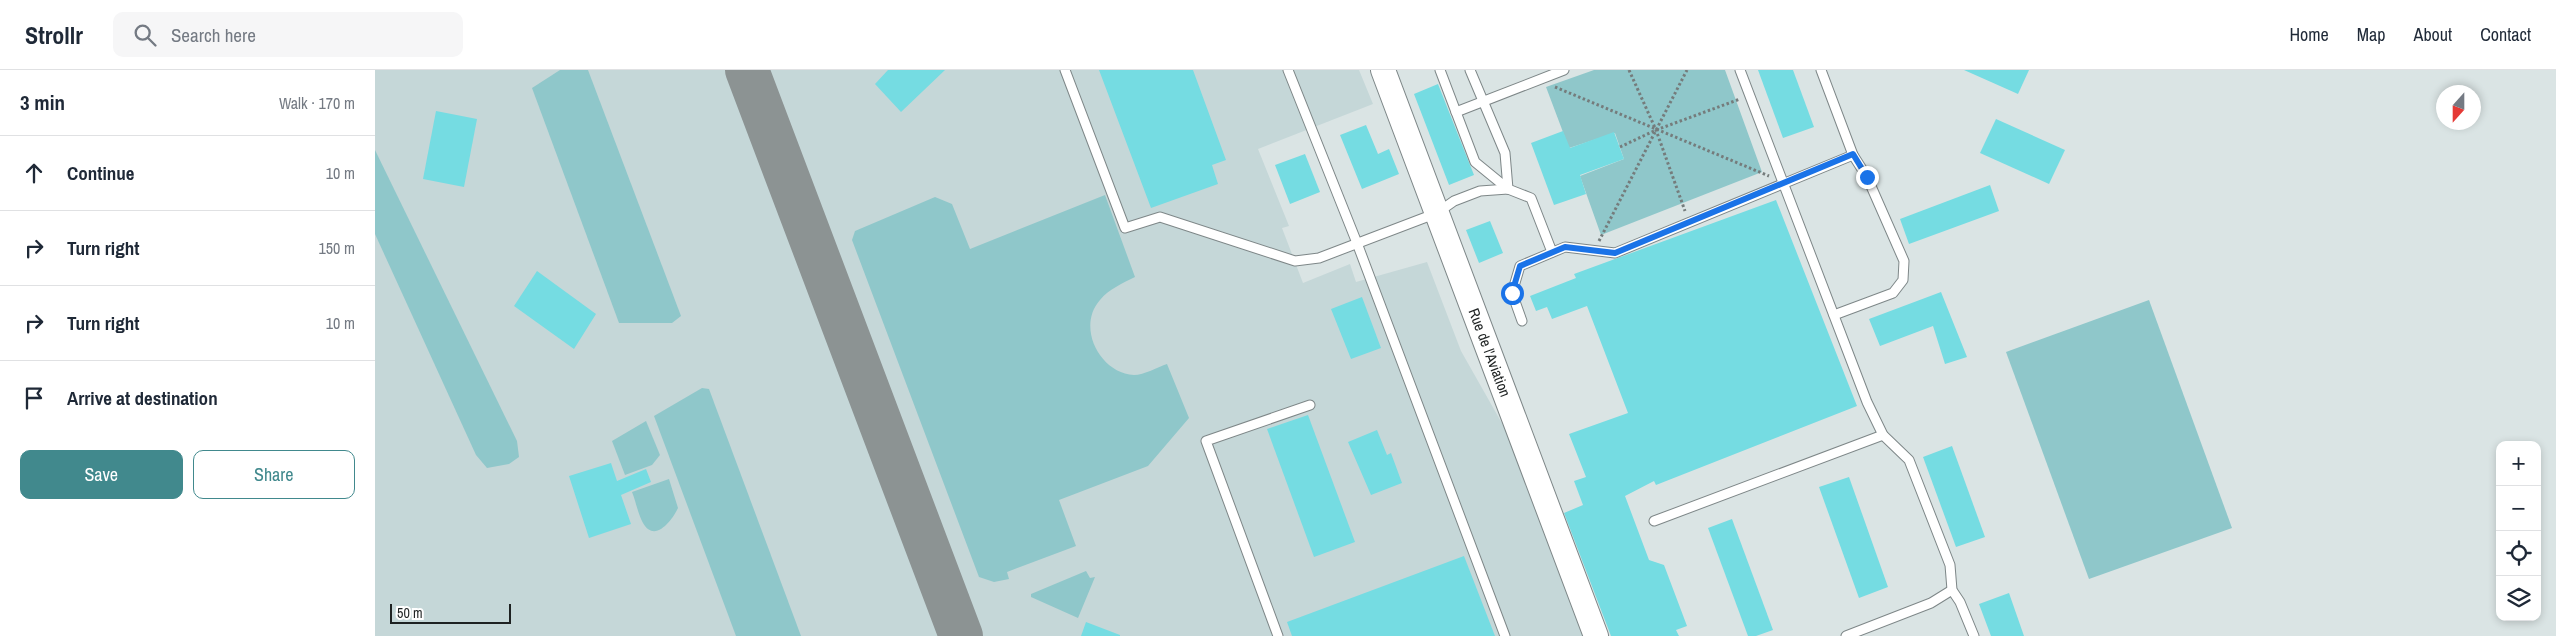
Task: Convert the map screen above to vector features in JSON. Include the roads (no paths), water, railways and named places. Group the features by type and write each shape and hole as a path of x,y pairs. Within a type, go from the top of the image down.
{"street":[{"name":"Rue de l'Aviation","path":"1383,70 1596,636"}],"lane":[{"path":"1065,70 1125,228 1160,217 1295,261 1319,258 1437,213 1454,201 1479,191 1508,189"},
{"path":"1288,70 1357,243 1505,636"},
{"path":"1439,70 1475,162 1508,189 1531,198 1552,252"},
{"path":"1470,70 1505,153 1508,189"},
{"path":"1455,112 1565,70"},
{"path":"1740,70 1867,402 1883,435 1909,460 1950,565 1952,590 1961,602 1974,636"},
{"path":"1821,70 1853,154 1867,177 1904,261 1903,280 1893,293 1834,315"},
{"path":"1522,321 1512,293 1520,266 1565,247 1615,253 1853,154"},
{"path":"1278,636 1206,441 1310,405"},
{"path":"1654,521 1883,435"},
{"path":"1846,636 1931,603 1952,590"}]}
